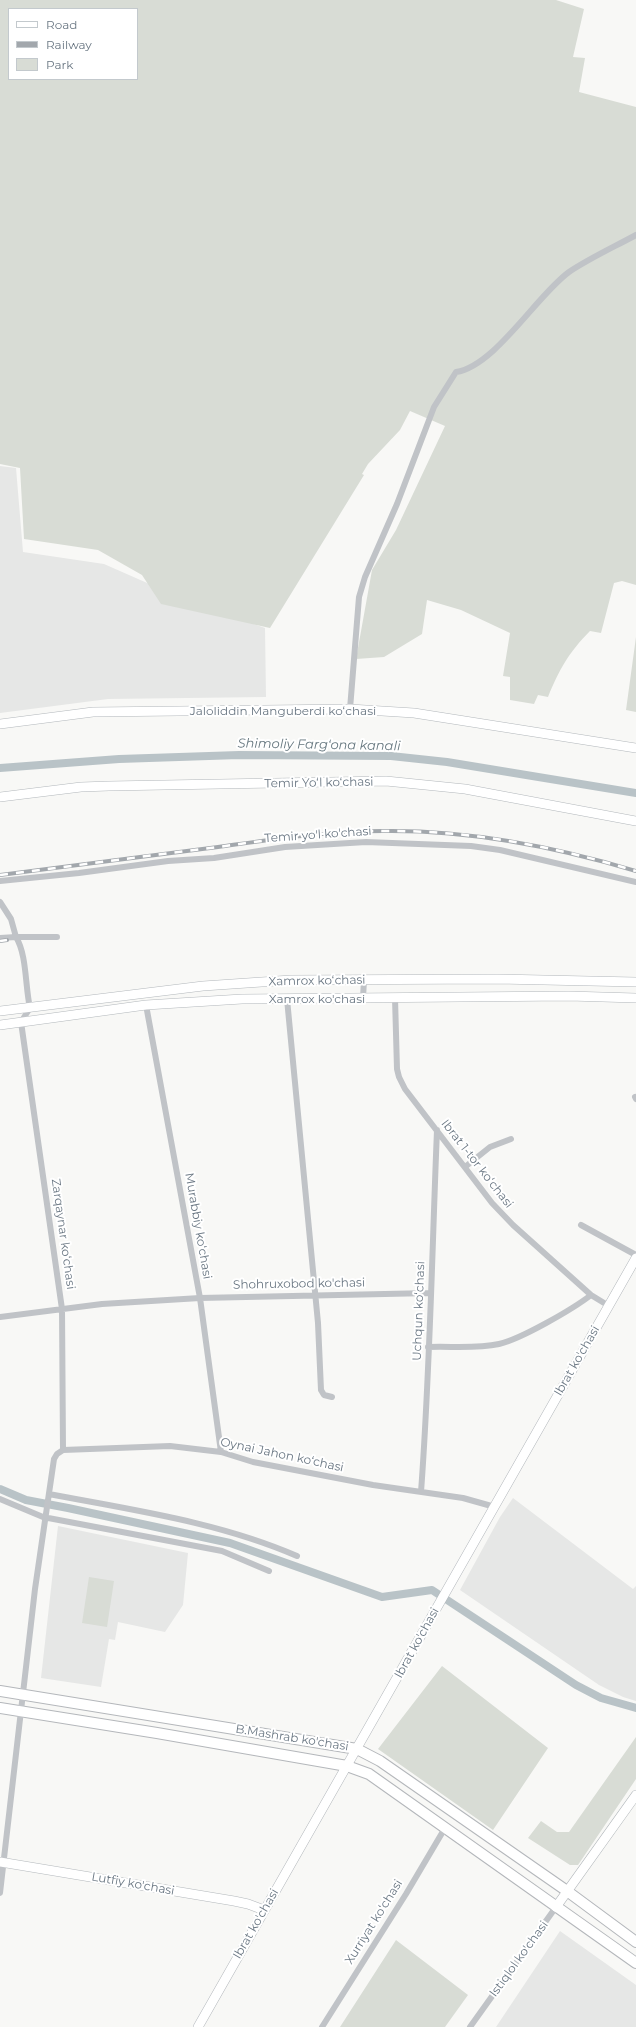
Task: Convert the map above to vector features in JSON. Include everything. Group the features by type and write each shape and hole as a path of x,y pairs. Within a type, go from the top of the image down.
{"main road":[{"name":"Jaloliddin Manguberdi koʻchasi","path":"0,724 93,712 350,709 414,713 636,748"},
{"name":"Temir Yoʻl koʻchasi","path":"0,797 67,789 109,786 386,781 465,789 636,821"},
{"name":"Xamrox koʻchasi","path":"0,1011 203,986 291,980 498,979 636,982"},
{"name":"Xamrox ko'chasi","path":"0,1025 146,1005 242,999 569,996 636,998"},
{"name":"Ibrat ko'chasi","path":"198,2027 635,1260"},
{"name":"B.Mashrab ko'chasi","path":"0,1691 357,1749 386,1766 567,1891 636,1942"},
{"name":"B.Mashrab ko'chasi","path":"0,1708 157,1733 347,1766 369,1774 636,1963"},
{"name":"Istiqlol ko'chasi","path":"556,1907 636,1795"},
{"name":"Lutfiy ko'chasi","path":"2,1862 234,1901 264,1910"}],"street":[{"path":"350,709 360,598 363,584 370,562 405,483 434,407 441,395 456,372 465,370 472,366 496,347 569,272 636,235"},
{"name":"Temir yo'l ko'chasi","path":"0,881 79,873 168,861 214,858 285,847 366,842 470,846 500,850 636,882"},
{"path":"0,902 11,919 22,952 26,990 30,1008 21,1022"},
{"path":"0,938 57,937"},
{"path":"364,980 364,998"},
{"name":"Ibrat 1-tor koʻchasi","path":"395,998 398,1077 492,1203 512,1225 591,1294 609,1306"},
{"path":"287,999 322,1393 332,1397"},
{"name":"Murabbiy ko‘chasi","path":"146,1005 200,1298 221,1452"},
{"name":"Zarqaynar ko‘chasi","path":"21,1022 62,1309 62,1450"},
{"name":"Uchqun koʻchasi","path":"421,1492 428,1399 428,1346 437,1130"},
{"path":"465,1167 490,1147 511,1139"},
{"path":"581,1225 635,1260"},
{"name":"Shohruxobod ko'chasi","path":"0,1317 102,1304 200,1298 430,1292"},
{"path":"428,1346 488,1345 512,1340 580,1303 591,1294"},
{"name":"Oynai Jahon ko‘chasi","path":"62,1450 170,1446 221,1452 253,1462 373,1485 463,1498 495,1507"},
{"path":"0,1893 2,1862 22,1711 35,1589 54,1459 62,1450"},
{"path":"49,1495 223,1530 272,1545 297,1556"},
{"path":"0,1499 46,1515 222,1552 270,1570"},
{"name":"Xurriyat ko‘chasi","path":"322,2027 406,1894 445,1828"},
{"name":"Istiqlol ko'chasi","path":"470,2027 556,1907"}],"shaded area":[{"path":"0,466 16,468 23,552 104,564 179,597 265,628 266,697 108,699 0,713"},
{"path":"513,1498 633,1589 636,1586 636,1701 623,1697 599,1685 460,1590 500,1517"},
{"path":"58,1526 188,1553 183,1605 165,1632 118,1622 115,1640 109,1639 101,1687 41,1678"},
{"path":"560,1931 636,1985 636,2027 496,2027"}],"green space":[{"path":"0,0 556,0 584,9 573,57 585,58 579,92 636,107 636,585 622,581 614,583 601,633 590,631 576,646 556,678 548,697 538,695 534,704 510,700 510,677 503,676 510,633 461,610 427,600 422,634 384,657 356,659 372,570 396,530 445,426 410,411 400,430 368,464 362,474 364,475 270,628 161,604 142,575 98,550 24,539 20,468 0,464"},
{"path":"636,637 636,712 626,710"},
{"path":"89,1577 114,1581 107,1627 82,1623"},
{"path":"442,1666 548,1748 493,1830 378,1749"},
{"path":"636,1737 636,1779 578,1865 570,1865 528,1838 541,1821 557,1832 569,1832"},
{"path":"396,1940 468,1995 445,2027 340,2027"}],"waterway":[{"name":"Shimoliy Fargʻona kanali","path":"0,768 119,759 239,755 391,756 447,762 636,793"},
{"path":"0,1489 26,1500 230,1543 382,1597 432,1590 576,1685 601,1698 636,1708"}],"railway":[{"path":"0,875 283,838 370,831 423,832 485,837 546,848 606,862 636,871"},
{"path":"0,941 7,940"}]}
